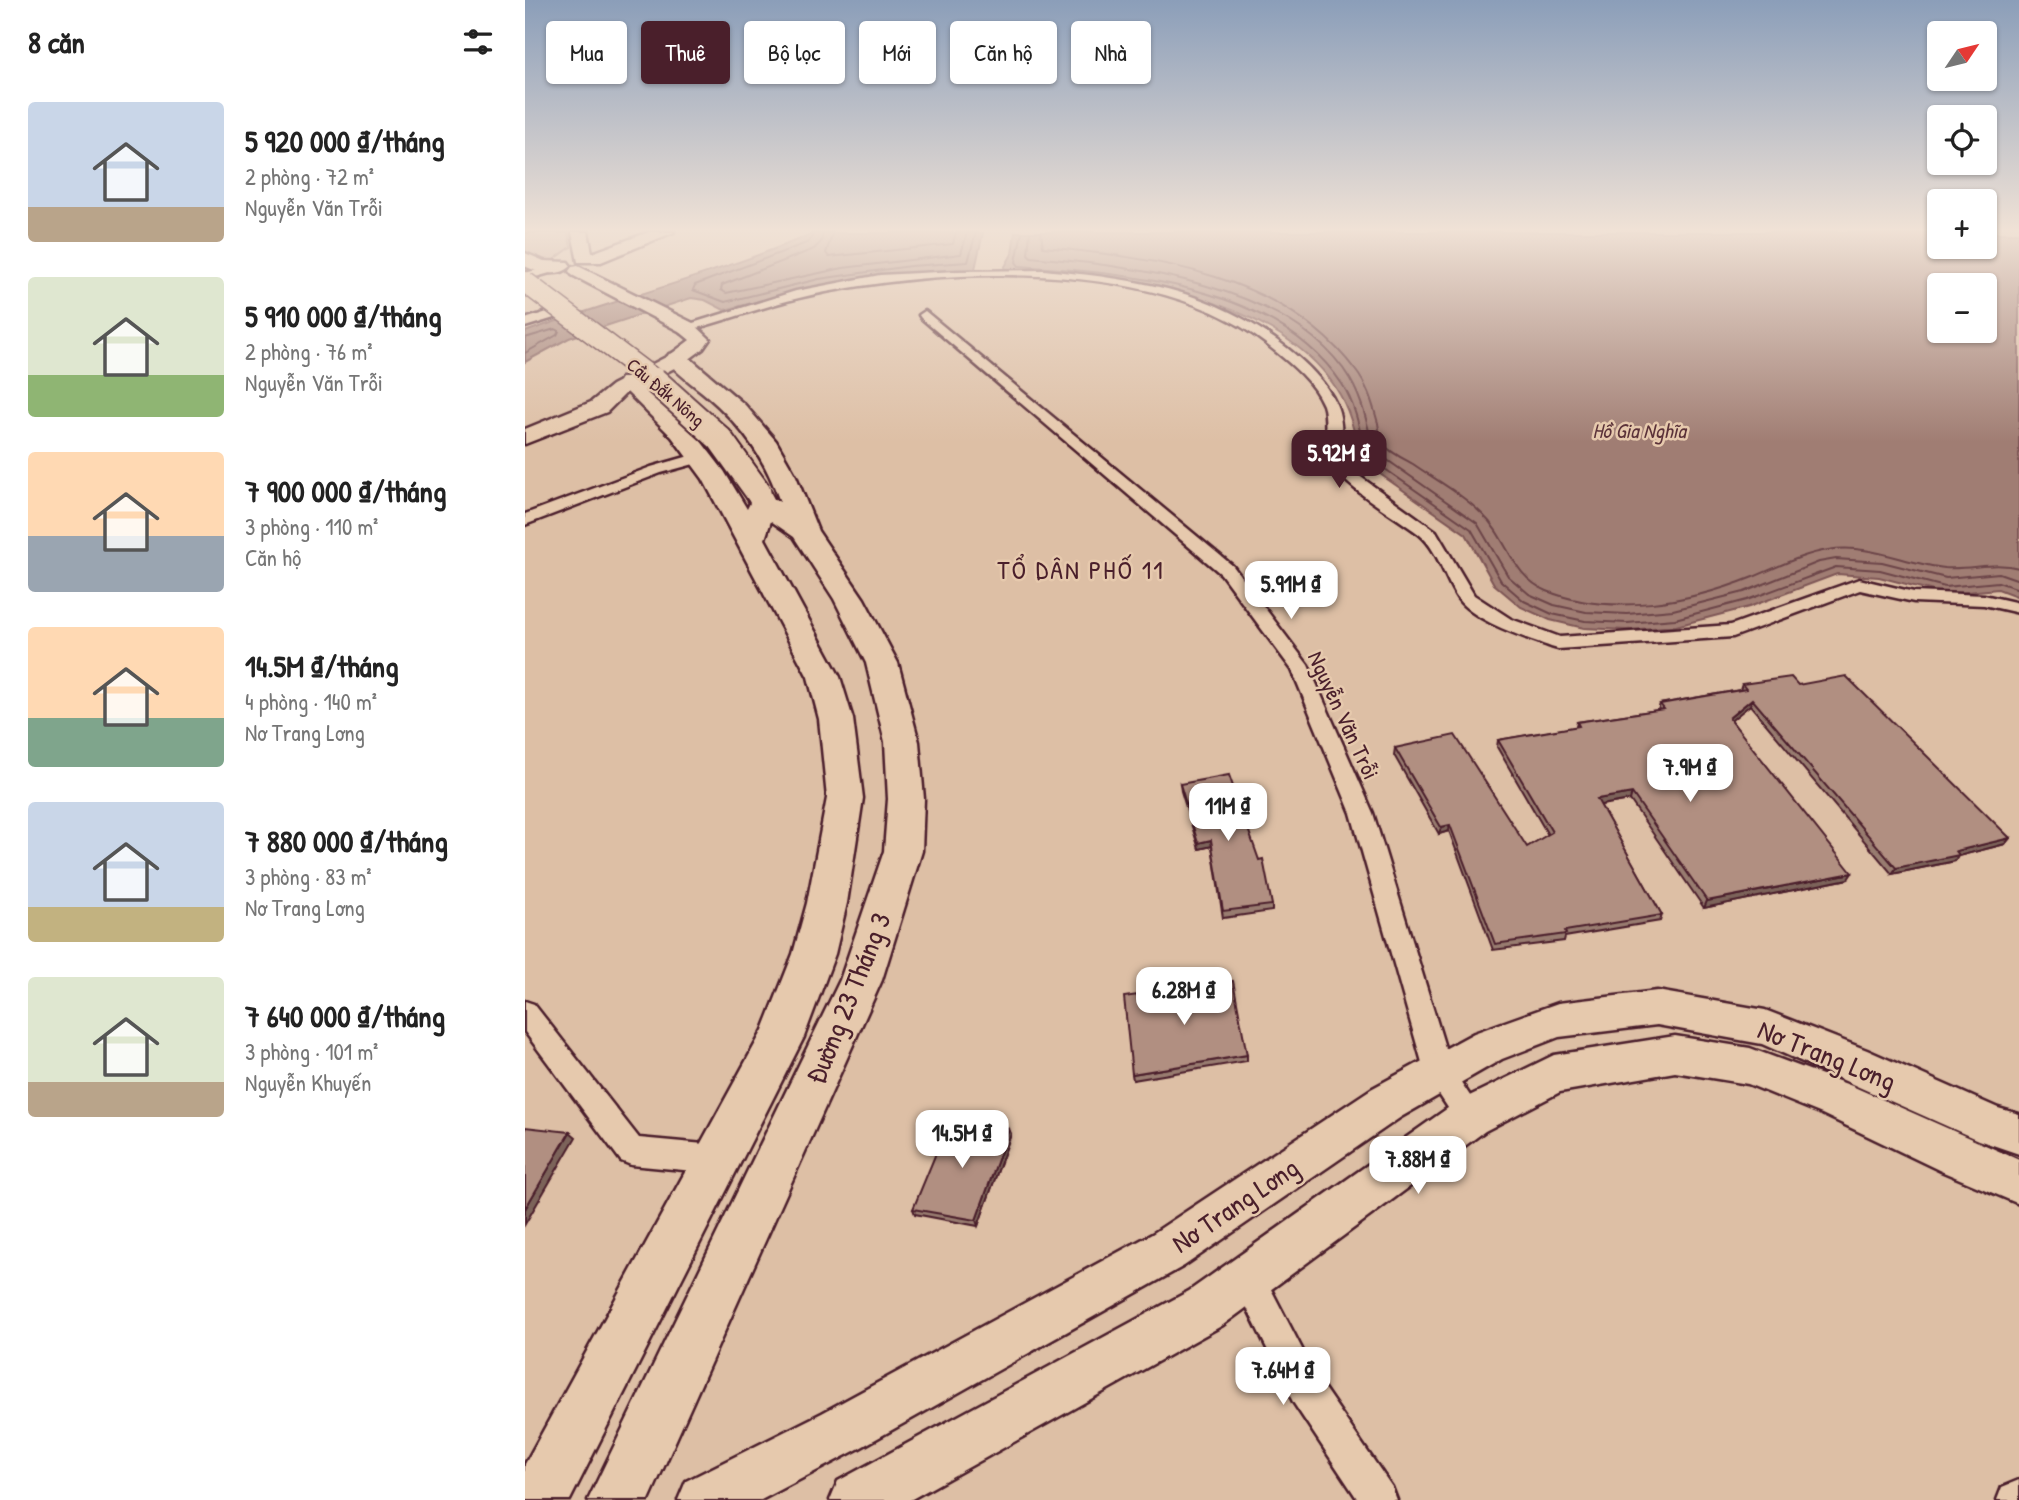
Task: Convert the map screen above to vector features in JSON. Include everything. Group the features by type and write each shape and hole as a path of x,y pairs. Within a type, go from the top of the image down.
{"main road":[{"name":"Cầu Đắk Nông","path":"552,302 656,381 720,439 757,511"},
{"path":"677,359 723,398 767,446 786,483 804,531"},
{"path":"629,383 681,432 715,477 757,511"},
{"name":"Đường 23 Tháng 3","path":"618,1500 850,1005 887,906 903,851 906,799 902,742 882,663 849,599 804,531 757,511"},
{"name":"Đường 23 Tháng 3","path":"538,1500 782,1037 814,954 838,851 845,798 836,719 824,677 757,511"}],"street":[{"path":"525,437 599,407 629,383 677,359 700,339 686,327 638,302"},
{"path":"686,327 772,302"},
{"path":"1202,302 1256,330 1303,367 1330,405 1336,458 1346,473 1430,535 1467,598 1504,623 1558,643 1733,631 1859,584 1914,597 1984,600 2019,608"},
{"path":"525,323 563,311"},
{"name":"Nguyễn Văn Trỗi","path":"925,315 1227,570 1301,669 1362,813 1439,1073 1470,1117"},
{"path":"525,520 645,474 701,458"},
{"name":"Nơ Trang Lơng","path":"705,1500 840,1431 1168,1251 1386,1103 1439,1073 1488,1046 1558,1020 1657,1008 1765,1027 1853,1062 1993,1126 2019,1134"},
{"path":"525,1012 631,1151 716,1159"},
{"name":"Nơ Trang Lơng","path":"857,1500 1206,1308 1470,1117 1554,1074 1675,1054 1750,1066 1837,1100 1956,1156 2019,1182"},
{"path":"1249,1279 1305,1390 1379,1500"}],"water":[{"path":"617,302 679,302 569,338 525,362 525,332"},
{"path":"709,302 756,302 724,310"},
{"name":"Hồ Gia Nghĩa","path":"1211,302 1927,302 1927,343 1997,343 1997,302 2019,302 2019,597 1998,589 1945,594 1879,577 1837,574 1749,607 1676,626 1627,630 1584,628 1550,620 1521,607 1494,584 1466,534 1357,458 1350,417 1332,382 1305,353 1272,329"}],"building":[{"path":"1846,676 2010,838 1956,851 1959,855 1896,868 1752,699 1729,718 1852,873 1707,901 1632,793 1597,799 1662,915 1565,931 1566,934 1495,944 1450,825 1441,827 1395,748 1455,735 1527,847 1552,832 1498,740 1579,726 1577,722 1664,709 1660,704 1746,689 1742,684 1791,677 1798,685"},
{"path":"1229,775 1259,860 1263,859 1272,905 1223,911 1211,840 1198,843 1180,784"},
{"path":"1233,981 1247,1055 1132,1074 1124,997"},
{"path":"950,1119 1009,1129 976,1220 913,1209"},
{"path":"525,1127 570,1132 525,1209"}],"district":[{"name":"TỔ DÂN PHỐ 11","path":"1081,569"}]}
